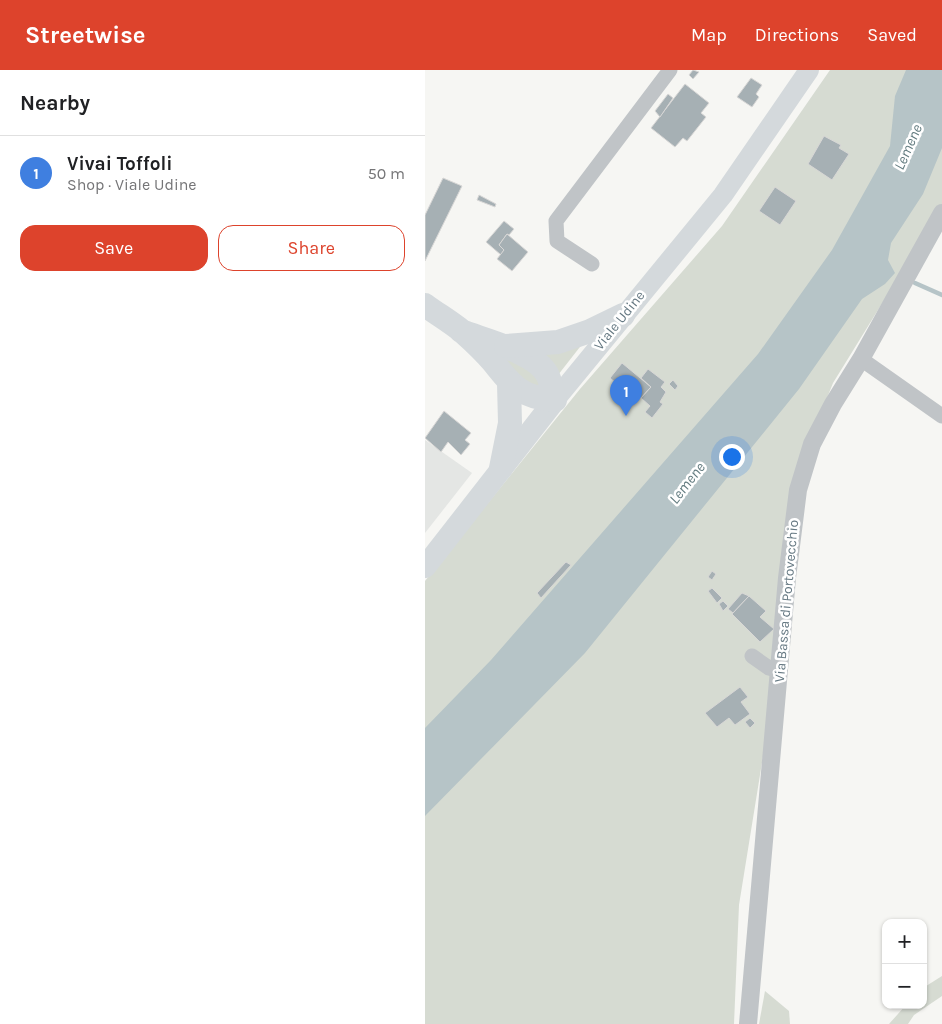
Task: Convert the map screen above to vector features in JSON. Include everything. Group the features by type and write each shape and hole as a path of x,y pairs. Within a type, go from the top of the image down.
{"highway":[{"path":"425,305 461,330 491,360 509,383 525,394 539,399 555,400 547,373 531,359 504,346 461,330"},
{"path":"504,346 558,342 590,331 623,315"},
{"path":"501,468 510,423 509,383"}],"main road":[{"name":"Viale Udine","path":"425,567 623,315 723,195 806,72"}],"street":[{"path":"592,264 557,241 556,221 670,70"},
{"name":"Via Bassa di Portovecchio","path":"748,1024 797,490 812,444 942,213"},
{"path":"861,359 942,416"},
{"path":"752,656 769,668 780,671"}],"shaded area":[{"path":"830,70 942,70 942,206 833,383 791,487 770,713 739,905 734,1024 425,1024 425,581 580,389 722,226"},
{"path":"583,343 558,375 536,353"},
{"path":"502,355 534,370 547,389 526,386"},
{"path":"425,440 472,473 425,533"},
{"path":"942,976 942,996 927,1006 927,985"},
{"path":"765,991 789,1011 790,1024 759,1024"},
{"path":"902,1009 923,1009 914,1015 908,1024 889,1024"}],"water":[{"name":"Lemene","path":"906,70 942,70 942,148 923,194 891,243 888,260 895,273 885,284 862,299 799,389 585,653 425,816 425,728 491,660 758,354 832,250 890,146 895,96"}],"building":[{"path":"693,70 699,72 693,79 689,75"},
{"path":"751,78 762,85 756,94 759,97 752,107 737,97"},
{"path":"685,84 709,103 701,113 706,117 687,141 683,138 675,147 651,128"},
{"path":"668,94 673,98 660,117 655,111"},
{"path":"824,136 841,145 839,148 849,154 832,180 808,164"},
{"path":"443,178 462,186 425,261 425,215"},
{"path":"775,187 796,201 780,225 759,211"},
{"path":"479,195 496,204 495,207 477,200"},
{"path":"504,221 514,229 509,235 507,234 499,245 504,250 501,255 486,242"},
{"path":"507,234 528,252 512,271 497,259 504,250 499,245"},
{"path":"622,363 651,387 641,398 627,386 624,390 610,378"},
{"path":"648,369 665,382 661,387 666,392 660,402 663,404 652,418 645,412 650,406 641,398 651,387 641,378"},
{"path":"673,380 678,386 675,390 669,384"},
{"path":"444,411 471,433 465,440 470,444 461,455 448,442 441,452 425,438"},
{"path":"566,562 571,565 541,598 537,593"},
{"path":"712,571 716,574 712,580 708,577"},
{"path":"712,588 722,598 717,603 708,591"},
{"path":"742,593 749,596 733,613 728,609"},
{"path":"749,596 766,611 760,617 774,629 760,642 732,614"},
{"path":"723,601 728,606 723,611 719,604"},
{"path":"740,687 748,697 741,702 750,714 735,725 729,718 717,727 705,713"},
{"path":"750,718 755,723 750,728 745,722"}],"waterway":[{"path":"915,283 942,295"}],"place":[{"name":"Vivai Toffoli","path":"626,416"}]}
